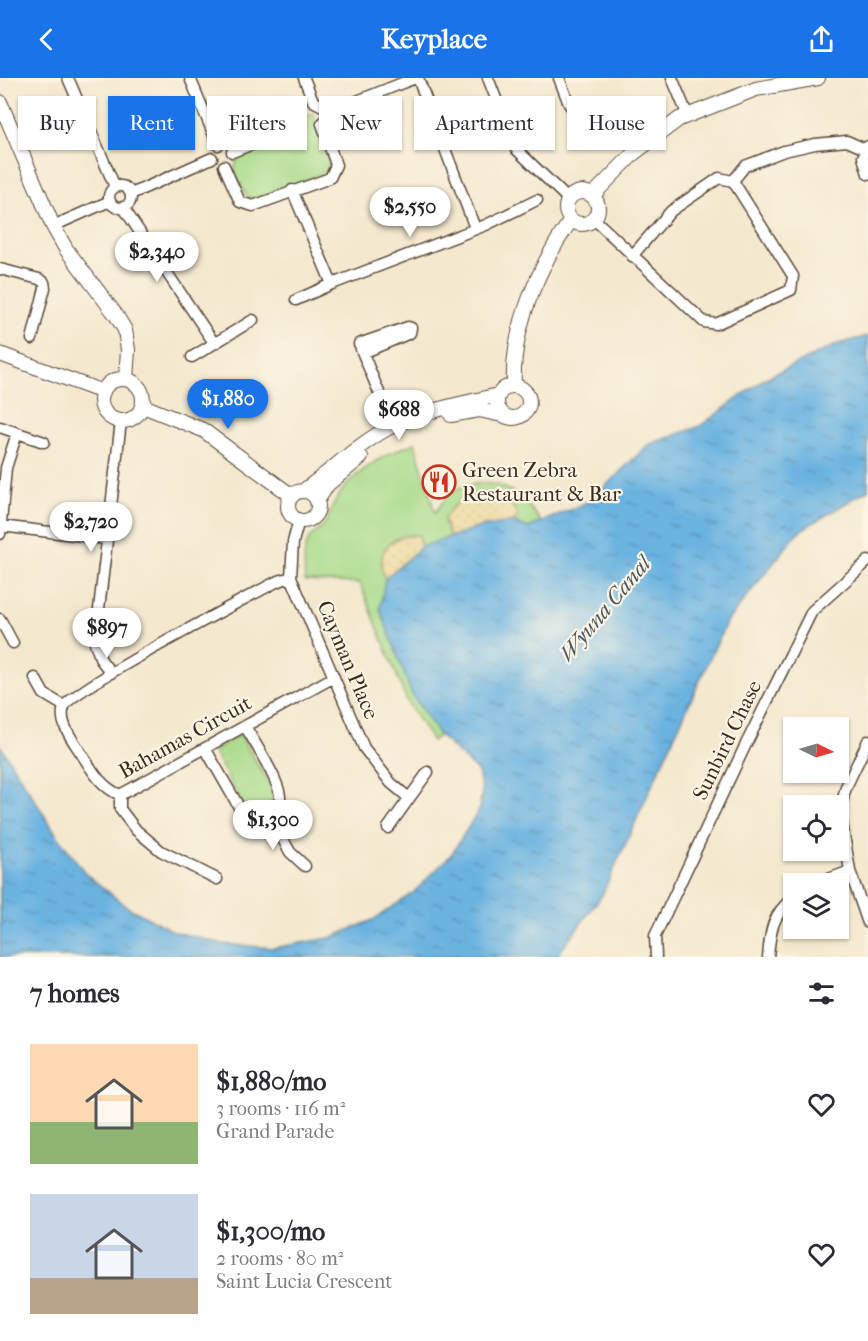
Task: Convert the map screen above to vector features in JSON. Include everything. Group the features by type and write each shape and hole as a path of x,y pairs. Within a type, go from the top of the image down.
{"street":[{"path":"68,78 115,187"},
{"path":"190,78 207,119"},
{"path":"304,78 313,100 319,103"},
{"path":"370,96 416,78 475,228"},
{"path":"488,78 515,148 569,200"},
{"path":"559,78 567,99"},
{"path":"672,78 688,116"},
{"path":"592,196 633,154 679,119 756,89 818,78"},
{"path":"0,102 53,226 66,249 121,323 128,350 126,379"},
{"path":"734,182 745,166 784,151 815,144 847,141 867,147 863,157 868,174"},
{"path":"213,150 212,158 216,164 224,165 231,161 232,152 237,150"},
{"path":"224,165 240,202 253,206 330,178 336,165 331,150"},
{"path":"131,194 212,158"},
{"path":"594,219 632,256 704,322 716,324 791,290 793,276 734,182 719,178 671,211 632,256"},
{"path":"123,186 131,194 130,202 123,207 115,206 110,201 110,194 115,187 123,186"},
{"path":"292,190 332,284"},
{"path":"582,193 592,196 597,210 594,219 580,224 571,220 567,212 569,200 572,196 582,193"},
{"path":"53,226 110,201"},
{"path":"296,300 486,225 537,201"},
{"path":"123,207 214,343"},
{"path":"514,386 513,367 526,304 551,251 571,220"},
{"path":"0,269 44,282 32,339"},
{"path":"192,357 253,320"},
{"path":"360,345 393,426"},
{"path":"0,354 103,392"},
{"path":"126,379 138,386 143,406 134,417 121,421 113,419 102,408 103,392 112,381 126,379"},
{"path":"498,395 452,405 393,426 361,446 297,494 289,501 289,510 294,518 299,520 307,520 314,516 317,501 328,484 366,453 396,435 452,414 480,410 507,418 523,416 529,406 528,395 520,387 504,388 498,395 497,406 502,415"},
{"path":"143,406 203,430 297,494 311,494 317,501"},
{"path":"111,673 101,660 95,643 121,421"},
{"path":"0,427 44,442"},
{"path":"17,433 6,468 1,530 107,539"},
{"name":"Cayman Place","path":"299,520 293,542 291,577 364,748 390,783 409,798"},
{"name":"Sunbird Chase","path":"656,957 655,936 812,611 868,561"},
{"path":"35,678 44,694 64,706 70,698 111,673 276,582 291,577"},
{"path":"0,618 13,644"},
{"name":"Bahamas Circuit","path":"64,706 63,718 66,729 81,753 100,783 120,795 334,677"},
{"path":"205,748 243,814 257,819 268,814 274,810 280,798 276,782 244,726"},
{"path":"868,741 846,787 840,810 850,871 868,924"},
{"path":"388,828 428,772"},
{"path":"120,795 120,809 136,830 161,851 217,879"},
{"path":"717,806 728,811"},
{"path":"268,814 290,852 305,866"},
{"path":"845,873 850,871"},
{"path":"768,957 770,929 783,907"}],"green space":[{"path":"313,113 319,130 319,150 326,150 330,162 328,171 260,199 248,198 234,172 237,159 259,150 307,150 307,116"},
{"path":"415,443 435,513 445,498 456,489 489,484 510,490 527,504 541,522 528,528 513,522 480,527 421,547 385,579 412,695 439,735 432,741 408,704 360,583 305,581 304,570 308,541 326,522 341,492 369,466"},
{"path":"240,735 276,794 268,807 257,812 247,812 213,751"}],"sand":[{"path":"478,493 502,498 511,505 518,516 513,522 480,527 450,537 444,520 447,515 462,500"},
{"path":"418,535 421,547 385,579 382,560 387,546 399,538"}],"water":[{"name":"Wyuna Canal","path":"868,336 868,490 798,532 726,623 602,895 556,957 0,957 0,745 58,837 86,874 127,907 173,931 223,944 273,948 330,938 373,920 414,892 451,855 479,810 482,790 478,772 439,735 412,695 380,609 385,579 421,547 480,527 513,522 528,528 590,501 648,445 700,426 766,378 838,344"}],"place":[{"name":"Green Zebra Restaurant & Bar","path":"439,482"}]}
